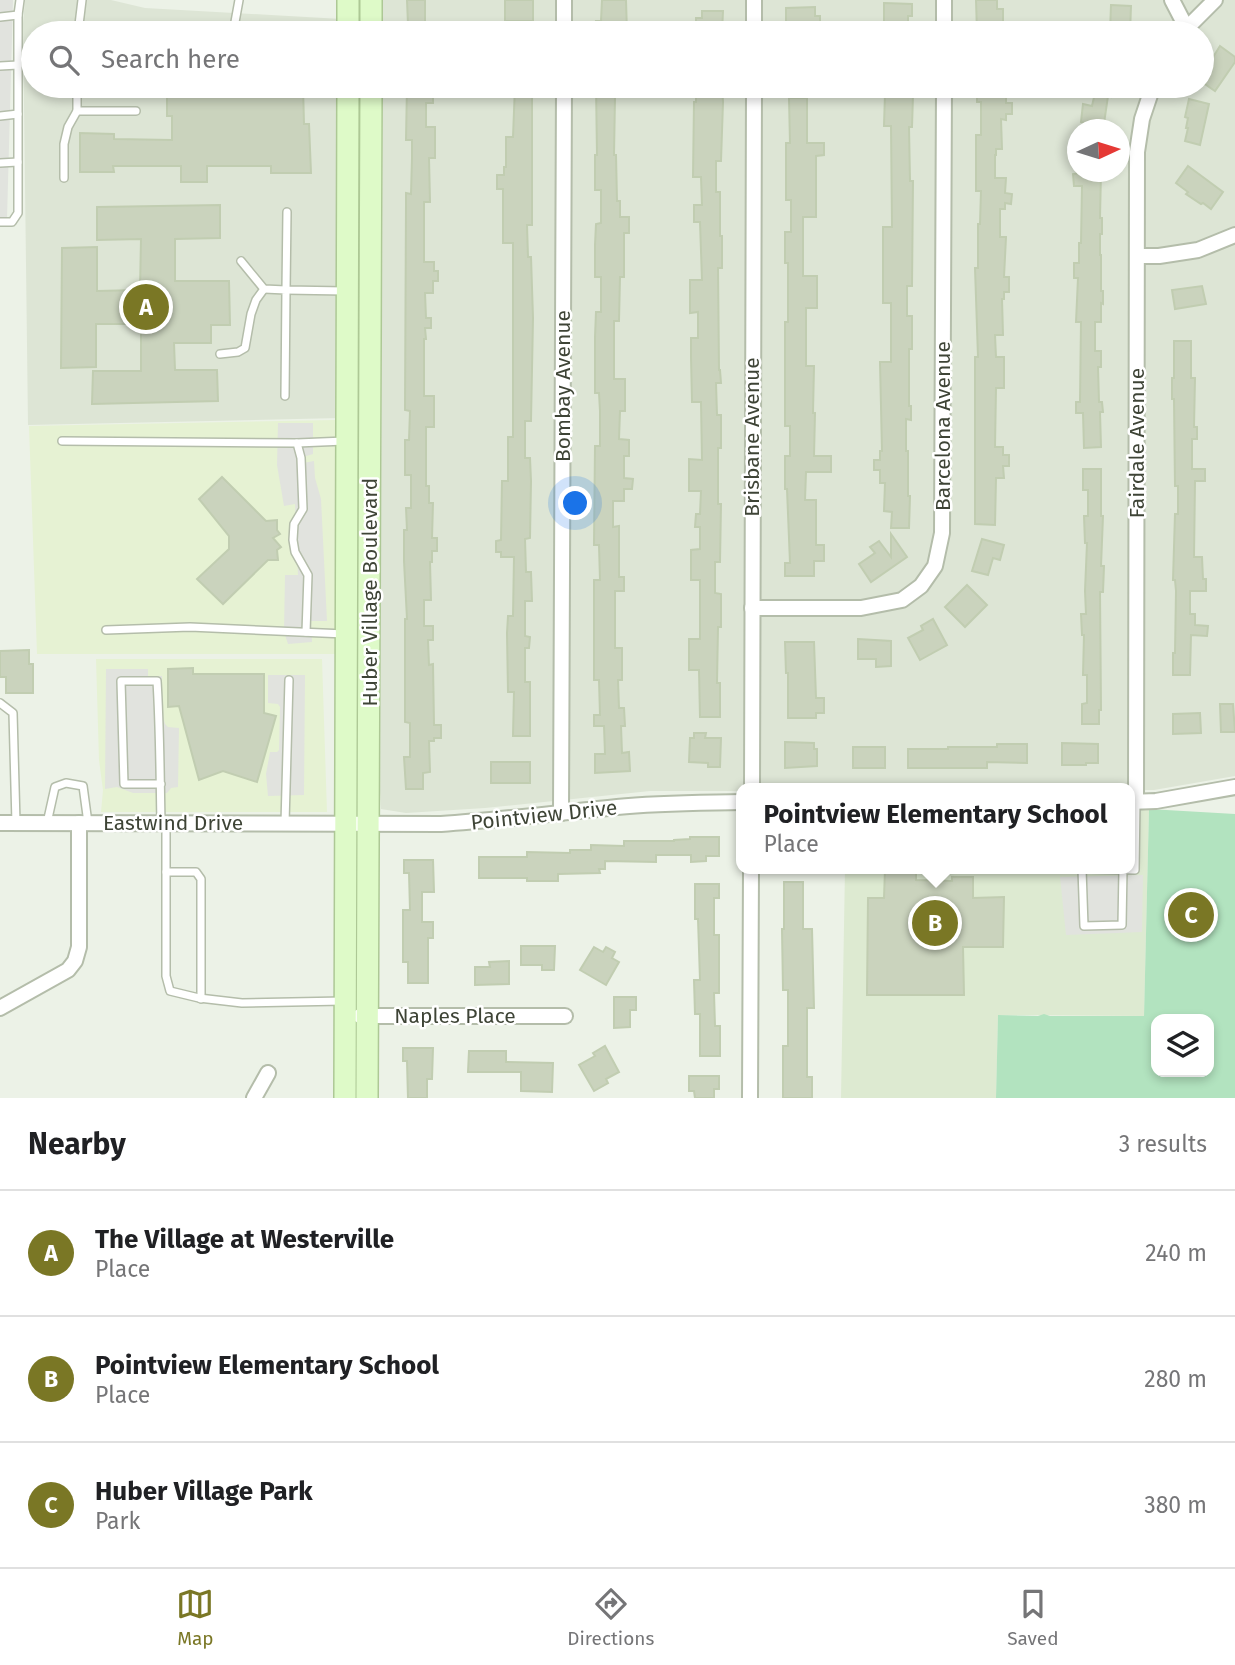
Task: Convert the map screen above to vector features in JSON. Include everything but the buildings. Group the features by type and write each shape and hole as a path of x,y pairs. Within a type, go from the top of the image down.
{"street":[{"path":"348,0 348,21"},
{"path":"371,0 371,21"},
{"path":"564,0 564,21"},
{"path":"754,0 754,21"},
{"path":"944,0 944,21"},
{"path":"1172,0 1180,21"},
{"path":"1193,21 1215,0"},
{"name":"Huber Village Boulevard","path":"345,1098 348,98"},
{"name":"Huber Village Boulevard","path":"367,1098 371,98"},
{"name":"Bombay Avenue","path":"561,813 564,98"},
{"name":"Brisbane Avenue","path":"752,783 754,98"},
{"name":"Barcelona Avenue","path":"752,608 861,608 902,600 921,586 935,566 942,533 944,98"},
{"name":"Fairdale Avenue","path":"1133,783 1137,152 1142,119 1149,98"},
{"path":"1138,256 1198,250 1235,235"},
{"path":"1135,802 1156,801 1235,787"},
{"name":"Pointview Drive","path":"346,823 440,824 671,803 736,802"},
{"name":"Eastwind Drive","path":"0,823 346,823"},
{"path":"0,1008 68,970 75,961 79,947 84,823"},
{"path":"750,1098 751,874"},
{"name":"Naples Place","path":"345,1008 368,1016 565,1016"},
{"path":"254,1098 268,1073"}],"lane":[{"path":"0,222 12,222 18,213 20,0"},
{"path":"79,21 82,0"},
{"path":"235,21 239,0"},
{"path":"0,17 18,15"},
{"path":"0,66 18,65"},
{"path":"65,178 64,144 68,127 77,111 77,98"},
{"path":"77,111 136,111"},
{"path":"0,116 18,114"},
{"path":"0,163 18,162"},
{"path":"285,396 287,212"},
{"path":"241,261 264,289 370,291"},
{"path":"220,354 238,352 245,348 251,314 264,289"},
{"path":"62,441 297,443 371,440"},
{"path":"297,443 301,458 303,509 294,524 293,540 295,552 308,575 306,632"},
{"path":"106,630 190,627 370,634"},
{"path":"285,823 289,680"},
{"path":"160,784 124,783 121,681 157,681 166,872 166,976 170,991 201,999 242,1003 345,1008"},
{"path":"0,703 13,713 16,824"},
{"path":"47,823 55,787 66,783 83,786 84,823"},
{"path":"166,872 196,872 201,879 201,999"},
{"path":"1082,874 1084,926 1122,925 1123,874"}],"shaded area":[{"path":"0,0 13,0 7,219 0,219"},
{"path":"25,0 111,0 145,8 341,19 341,21 23,21"},
{"path":"383,0 1235,0 1235,776 1154,790 1135,790 1135,783 736,783 736,791 650,791 485,808 406,813 381,809 383,98 1214,98 1214,21 383,21"},
{"path":"24,98 341,98 340,418 28,425"},
{"path":"335,420 338,654 37,654 29,426"},
{"path":"278,423 313,423 313,454 303,457 303,463 314,461 321,499 327,621 311,621 312,642 288,644 284,632 285,575 298,575 295,504 284,506 277,465"},
{"path":"96,659 322,659 327,812 101,812 103,790 99,760"},
{"path":"106,669 148,669 148,676 162,676 162,713 165,724 179,728 178,787 171,788 167,793 133,793 117,787 105,789"},
{"path":"268,675 305,675 304,795 268,796 266,774 270,752 279,750 280,707 278,704 268,703"},
{"path":"1135,809 1149,809 1144,1016 998,1015 996,1098 841,1098 845,874 1135,874"},
{"path":"1149,809 1235,814 1235,1098 996,1098 998,1015 1144,1016"},
{"path":"1143,875 1142,932 1066,935 1060,877"}],"place":[{"name":"The Village at Westerville","path":"146,307"},
{"name":"Huber Village Park","path":"1191,915"},
{"name":"Pointview Elementary School","path":"935,923"}]}
